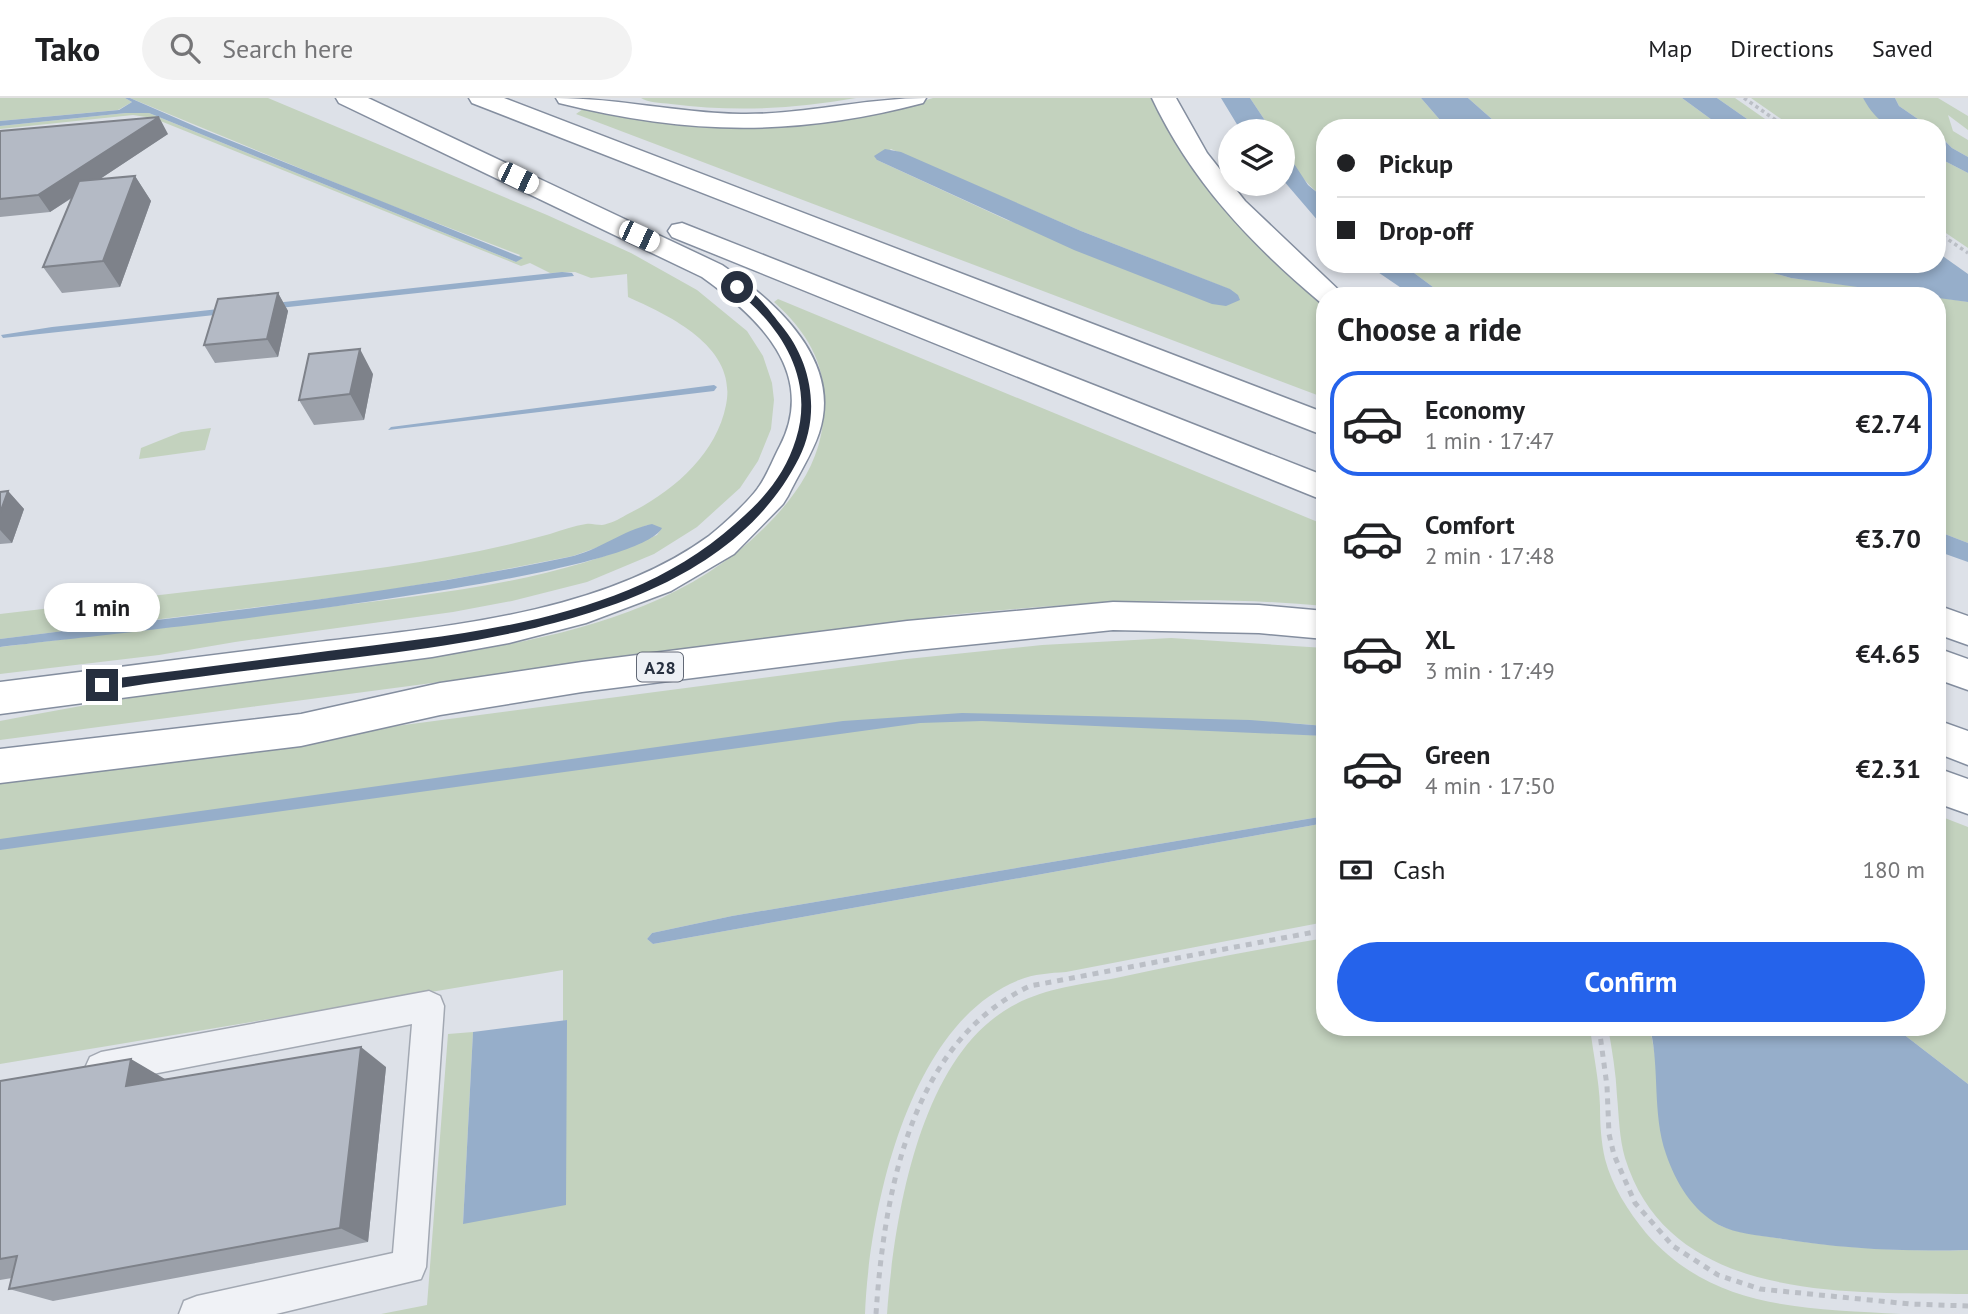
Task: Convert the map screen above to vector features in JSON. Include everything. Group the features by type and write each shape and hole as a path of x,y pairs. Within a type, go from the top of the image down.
{"highway":[{"path":"350,98 1316,485"},
{"path":"0,698 429,643 508,629 574,613 641,590 676,574 712,551 766,502 784,478 797,452 804,429 807,403 805,378 789,340 759,305 712,271 350,98"},
{"path":"481,98 1316,422"},
{"path":"568,98 650,114 741,121 827,117 914,98"},
{"path":"1164,98 1186,140 1221,190 1274,246 1320,287"},
{"name":"A28","path":"0,766 301,730 440,699 582,677 907,636 1113,616 1259,619 1316,624"},
{"path":"1946,622 1968,631"},
{"path":"1946,666 1968,675"},
{"path":"1946,739 1968,748"},
{"path":"1946,788 1968,797"}],"lane":[{"path":"67,1075 429,1006 409,1267 197,1314"}],"path":[{"path":"1744,98 1774,119"},
{"path":"1946,238 1968,253"},
{"path":"877,1314 887,1217 915,1120 947,1057 963,1033 984,1013 1009,995 1030,986 1316,932"},
{"path":"1600,1036 1614,1155 1635,1203 1672,1246 1718,1275 1760,1289 1869,1301 1968,1306"}],"green space":[{"path":"0,98 125,98 132,102 118,110 0,121"},
{"path":"130,98 268,98 547,215 631,253 697,290 747,331 763,356 772,383 774,400 771,429 758,461 740,488 697,527 654,554 587,582 512,601 453,612 159,655 0,674 0,647 449,591 535,576 618,551 657,535 661,529 647,525 573,556 371,593 0,639 0,614 408,564 515,543 582,525 608,524 659,496 689,471 712,441 726,405 727,384 722,366 711,350 681,324 628,297 627,274 591,278 575,272 550,273 530,263 521,266 153,118 133,115 0,129 0,126 149,113 516,262 520,255 377,200"},
{"path":"641,98 856,98 810,105 741,109 663,103"},
{"path":"933,98 1155,98 1218,174 1218,196 1236,196 1316,292 1316,395 576,114 583,109 678,125 749,127 896,109","holes":["891,149 1081,231 1234,291 1007,220 877,160"]},
{"path":"1250,98 1421,98 1439,119 1316,119 1316,191 1296,169 1295,119 1264,119"},
{"path":"1468,98 1682,98 1711,119 1492,119"},
{"path":"1717,98 1735,98 1765,119 1747,119"},
{"path":"1751,98 1863,98 1880,119 1781,119"},
{"path":"1895,98 1938,98 1968,116 1968,130 1948,115 1953,131 1968,140 1968,157 1946,142 1946,119 1918,119 1899,106"},
{"path":"1946,162 1968,173 1968,248 1946,233"},
{"path":"1414,273 1773,273 1791,278 1862,287 1433,287"},
{"path":"1946,298 1968,302 1968,543 1946,534"},
{"path":"778,299 1316,521 1316,605 1184,600 949,615 0,740 0,721 29,715 173,691 467,651 561,633 650,603 692,582 731,556 767,525 801,484 818,448 824,396 817,361 801,331 774,302"},
{"path":"211,428 205,450 139,459 141,448 181,432"},
{"path":"1171,638 1316,647 1316,725 1290,723 1250,731 1316,735 1316,818 732,916 652,933 647,939 653,944 1316,825 1316,924 1066,972 1042,974 1019,980 981,1002 949,1036 923,1077 902,1124 886,1174 875,1224 865,1314 381,1314 427,1305 448,1034 473,1032 463,1224 567,1020 563,1021 563,970 0,1064 0,778 907,659 1042,645"},
{"path":"1946,818 1968,827 1968,1084 1906,1036 1946,1036"},
{"path":"1316,940 1316,1036 1591,1036 1603,1146 1612,1179 1627,1207 1646,1233 1673,1259 1701,1278 1763,1300 1831,1310 1901,1314 887,1314 896,1235 916,1148 931,1106 950,1068 975,1036 1004,1011 1044,993"},
{"path":"1609,1036 1652,1036 1657,1067 1658,1099 1719,1225 1751,1234 1829,1245 1898,1250 1968,1250 1968,1294 1869,1292 1768,1280 1721,1264 1680,1240 1648,1205 1625,1158 1620,1135"}],"water":[{"path":"125,98 523,258 516,262 149,113 0,126 0,121 119,110 132,102"},
{"path":"1221,98 1250,98 1264,119 1234,119"},
{"path":"1421,98 1468,98 1492,119 1439,119"},
{"path":"1682,98 1717,98 1747,119 1711,119"},
{"path":"1863,98 1895,98 1899,106 1918,119 1880,119"},
{"path":"1946,142 1968,157 1968,173 1946,162"},
{"path":"885,149 901,152 1081,231 1230,289 1240,300 1226,306 1212,304 1074,250 877,160 874,156"},
{"path":"1295,165 1308,185 1316,192 1316,218 1295,194"},
{"path":"1946,258 1968,274 1968,302 1946,299 1946,287 1857,287 1773,273 1946,273"},
{"path":"572,273 574,276 3,338 1,335 52,327"},
{"path":"1379,273 1414,273 1433,287 1400,287"},
{"path":"714,385 717,387 714,391 388,430 391,427"},
{"path":"652,524 662,528 629,548 558,568 463,587 240,619 0,647 0,639 285,604 498,571 580,554"},
{"path":"1946,534 1968,543 1968,562 1946,554"},
{"path":"962,713 1250,720 1316,725 1316,736 982,721 920,723 0,850 0,839 843,721"},
{"path":"1316,818 1316,825 653,944 647,939 652,933 732,916"},
{"path":"567,1020 566,1205 463,1224 473,1032"},
{"path":"1652,1036 1906,1036 1968,1084 1968,1250 1920,1251 1824,1245 1740,1232 1709,1219 1686,1195 1666,1154 1659,1123"}],"building":[{"path":"159,117 38,195 0,199 0,131"},
{"path":"135,176 103,261 43,267 79,181"},
{"path":"278,293 267,339 204,345 218,299"},
{"path":"360,349 350,394 299,400 309,354"},
{"path":"8,491 0,513 0,492"},
{"path":"361,1047 340,1228 9,1289 17,1256 0,1259 0,1081 131,1059 126,1086"}],"route":[{"path":"102,685 429,643 508,629 574,613 629,595 676,574 712,551 766,502 784,478 797,452 804,429 807,403 805,378 797,356 777,324 737,287"}]}
